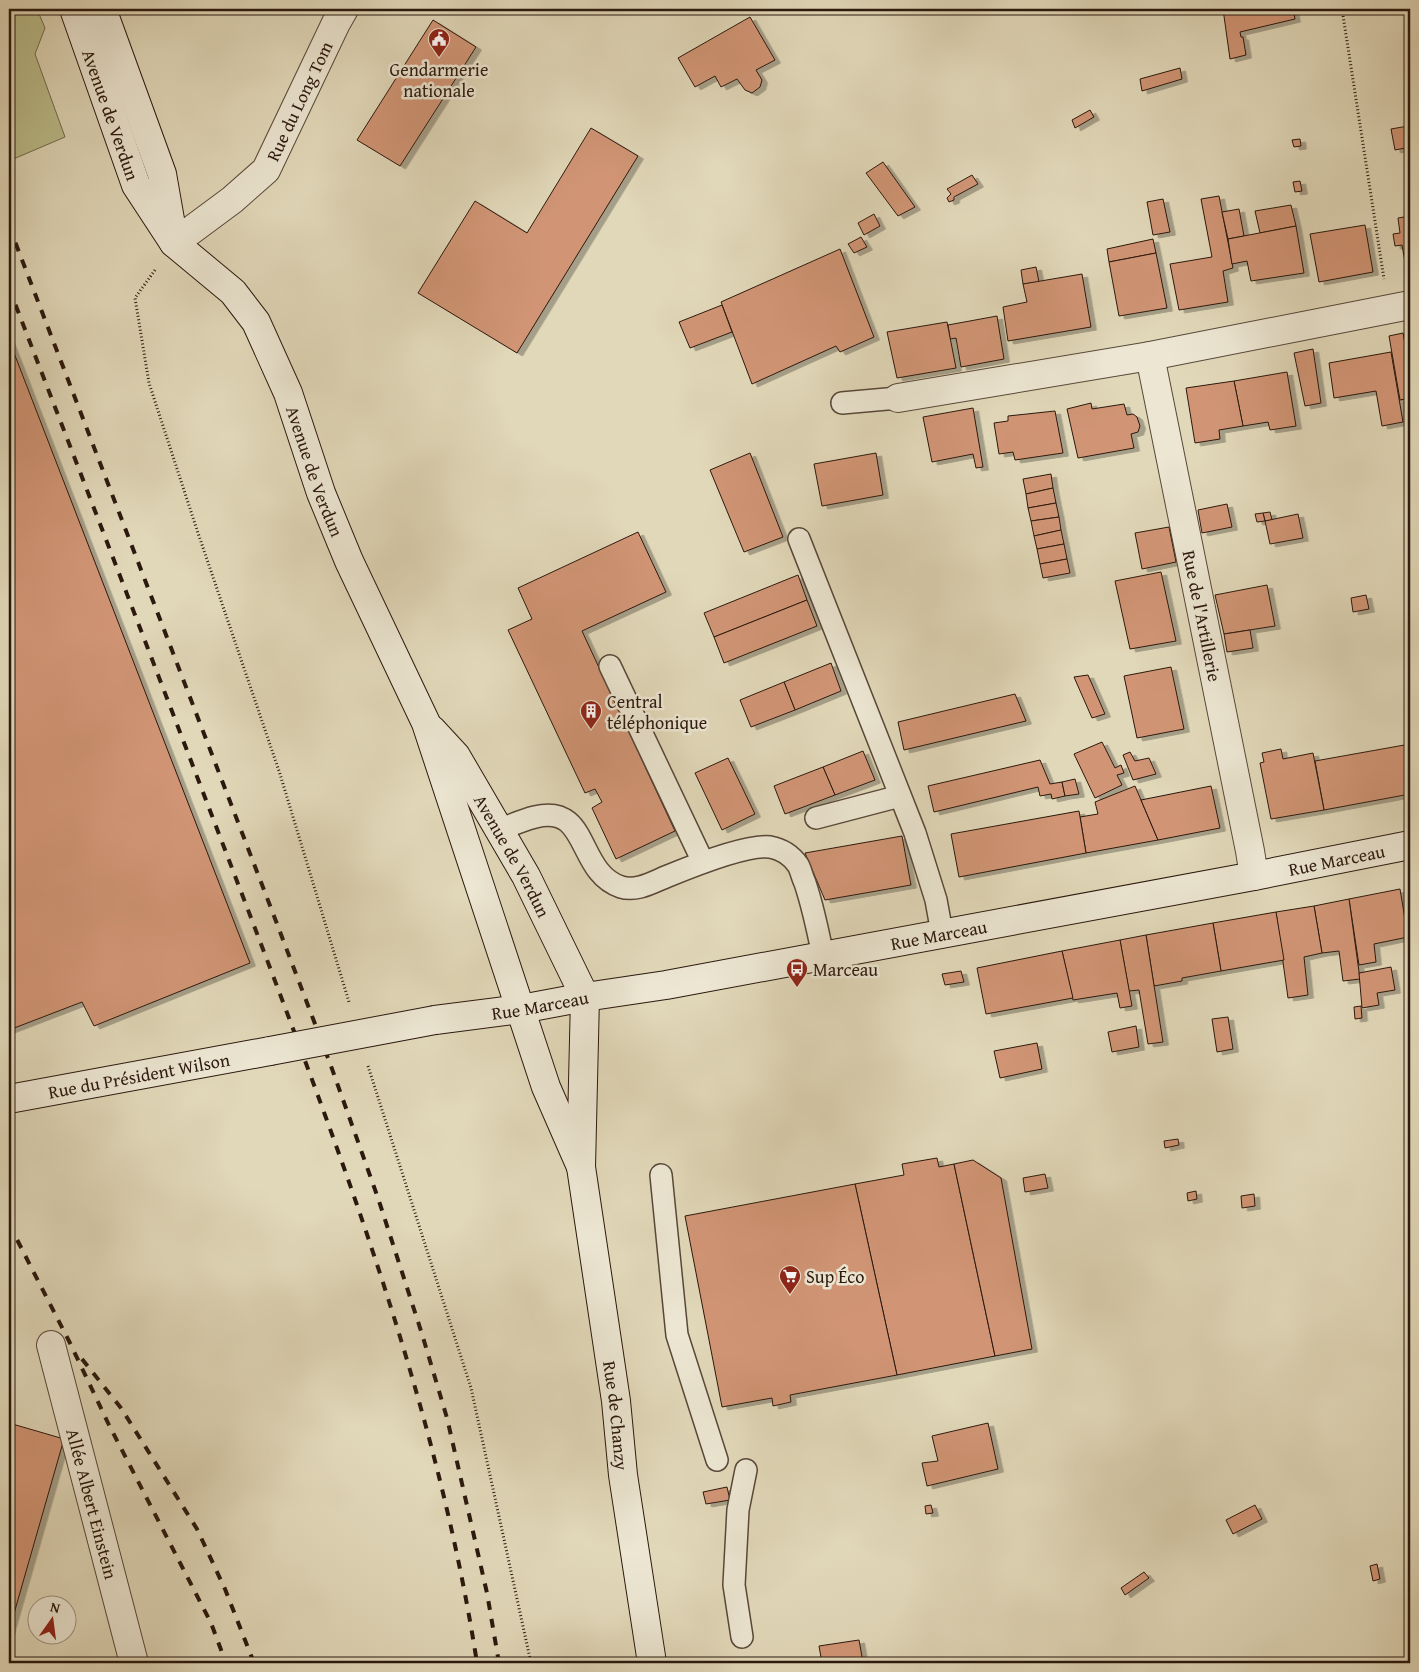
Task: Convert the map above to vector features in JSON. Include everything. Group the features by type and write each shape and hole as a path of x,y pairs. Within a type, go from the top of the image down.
{"main road":[{"name":"Avenue de Verdun","path":"74,9 136,185 174,243 233,292 256,322 288,393 321,493 349,561 426,723 521,1009"},
{"name":"Avenue de Verdun","path":"102,9 162,174 174,243"},
{"name":"Rue du Long Tom","path":"174,243 232,200 266,170 336,22 344,9"},
{"path":"898,398 1150,356 1399,307"},
{"name":"Rue de l'Artillerie","path":"1150,356 1254,876"},
{"name":"Avenue de Verdun","path":"426,723 456,756 526,876 585,997"},
{"name":"Rue Marceau","path":"270,1051 435,1020 521,1009 666,985 1254,876 1410,845"},
{"name":"Rue de Chanzy","path":"585,997 581,1168 616,1401 623,1474 652,1663"},
{"name":"Rue de Chanzy","path":"521,1009 546,1087 581,1168"},
{"name":"Rue du Président Wilson","path":"9,1098 270,1051"},
{"name":"Allée Albert Einstein","path":"51,1345 134,1663"}],"lane":[{"path":"842,403 898,398"},
{"path":"799,539 915,833 942,933"},
{"path":"610,666 703,862"},
{"path":"816,818 900,796"},
{"path":"499,830 537,816 565,818 573,824 595,868 604,878 622,887 634,889 703,862 758,848 768,847 785,852 798,866 812,903 823,956"},
{"path":"661,1175 677,1335 717,1460"},
{"path":"742,1637 734,1585 738,1510 746,1470"}],"path":[{"path":"1342,9 1399,307"},
{"path":"174,243 135,298 150,382 197,530 280,774 351,1009"},
{"path":"368,1065 471,1388 531,1663"}],"green space":[{"path":"9,9 37,9 45,28 35,54 65,137 11,160 9,154"}],"building":[{"path":"1223,9 1293,9 1295,19 1240,32 1241,37 1243,37 1246,55 1230,59"},
{"path":"750,17 775,60 756,70 762,80 760,87 752,93 745,90 737,79 721,87 715,76 695,87 678,58"},
{"path":"433,20 476,47 400,166 357,140"},
{"path":"1180,68 1182,79 1142,91 1140,79"},
{"path":"1090,110 1094,117 1075,128 1072,120"},
{"path":"1408,126 1410,147 1395,150 1391,129"},
{"path":"591,128 638,156 517,353 418,293 475,201 527,233"},
{"path":"1300,139 1301,146 1294,147 1292,140"},
{"path":"883,162 915,207 898,216 866,173"},
{"path":"972,175 978,184 954,197 954,200 949,202 947,198 951,194 947,189"},
{"path":"1300,181 1302,191 1295,192 1293,182"},
{"path":"1219,196 1233,268 1223,271 1228,302 1179,310 1170,264 1212,257 1201,199"},
{"path":"1163,199 1170,232 1153,235 1147,202"},
{"path":"1291,205 1296,226 1260,233 1255,211"},
{"path":"1239,209 1244,236 1228,239 1222,212"},
{"path":"874,214 880,226 864,235 858,223"},
{"path":"1410,216 1410,261 1405,262 1402,245 1395,246 1393,234 1400,233 1398,218"},
{"path":"1365,225 1373,272 1319,282 1310,234"},
{"path":"1296,226 1304,273 1251,281 1247,261 1232,264 1228,239"},
{"path":"861,237 867,247 854,253 848,244"},
{"path":"1153,239 1156,253 1109,262 1107,249"},
{"path":"840,249 874,337 840,352 836,346 752,384 721,302"},
{"path":"1156,253 1167,308 1119,316 1109,262"},
{"path":"1036,267 1039,282 1023,284 1021,270"},
{"path":"1082,274 1091,327 1008,341 1003,307 1027,302 1023,284"},
{"path":"722,305 732,332 690,348 679,322"},
{"path":"997,316 1004,359 961,367 956,338 950,339 948,325"},
{"path":"947,322 956,368 897,378 887,332"},
{"path":"1403,333 1410,364 1410,398 1400,400 1389,336"},
{"path":"9,340 250,963 94,1026 82,1002 9,1030"},
{"path":"1313,349 1321,403 1305,406 1294,353"},
{"path":"1391,352 1403,422 1382,426 1376,391 1334,398 1329,363"},
{"path":"1287,372 1296,426 1270,430 1268,422 1243,426 1234,381"},
{"path":"1234,381 1243,426 1219,430 1220,439 1195,443 1186,388"},
{"path":"1091,403 1092,409 1124,404 1127,415 1133,414 1137,417 1140,426 1138,432 1131,434 1134,448 1078,458 1067,409"},
{"path":"973,408 983,467 976,468 973,454 932,462 923,417"},
{"path":"1055,411 1063,453 1015,460 1013,452 999,454 994,423 1008,421 1008,416"},
{"path":"750,453 783,537 744,552 710,470"},
{"path":"876,453 883,495 822,506 814,464"},
{"path":"1051,474 1053,488 1026,494 1023,479"},
{"path":"1053,488 1056,503 1028,508 1026,494"},
{"path":"1056,503 1059,517 1031,521 1028,508"},
{"path":"1227,504 1232,527 1202,533 1198,510"},
{"path":"1270,512 1272,520 1265,521 1263,513"},
{"path":"1263,513 1265,521 1257,522 1255,514"},
{"path":"1298,514 1303,538 1270,544 1265,521"},
{"path":"1059,517 1061,530 1034,536 1031,521"},
{"path":"1169,527 1176,562 1142,569 1135,533"},
{"path":"1061,530 1064,544 1037,549 1034,536"},
{"name":"Central téléphonique","path":"638,532 666,592 582,631 675,831 616,859 592,808 602,802 595,789 585,793 508,630 532,619 518,588"},
{"path":"1064,544 1067,559 1040,564 1037,549"},
{"path":"1067,559 1070,573 1043,578 1040,564"},
{"path":"1161,572 1176,641 1130,649 1115,581"},
{"path":"798,575 807,600 714,637 704,613"},
{"path":"1267,585 1275,626 1224,634 1215,595"},
{"path":"1366,595 1369,609 1353,612 1351,598"},
{"path":"807,600 817,626 724,663 714,637"},
{"path":"1250,630 1253,648 1227,652 1224,634"},
{"path":"831,663 841,691 795,710 784,682"},
{"path":"1171,667 1184,729 1137,738 1124,676"},
{"path":"1088,675 1105,714 1092,718 1074,677"},
{"path":"784,682 795,710 751,727 740,700"},
{"path":"1015,694 1026,721 904,750 898,722"},
{"path":"1102,742 1115,768 1121,765 1124,773 1117,775 1122,785 1095,798 1074,754"},
{"path":"1410,744 1410,794 1324,810 1315,761"},
{"path":"1281,749 1283,759 1313,753 1324,810 1271,819 1260,763 1264,762 1262,753"},
{"path":"863,751 875,780 835,795 823,767"},
{"path":"1130,752 1135,761 1149,758 1156,774 1133,780 1123,755"},
{"path":"728,758 755,814 722,830 695,773"},
{"path":"1040,760 1050,784 1062,782 1065,796 1052,799 1051,794 1040,796 1038,787 934,812 928,786"},
{"path":"823,767 835,795 785,814 774,786"},
{"path":"1075,779 1079,794 1065,796 1062,782"},
{"path":"1135,786 1158,840 1086,853 1080,817 1098,814 1095,802"},
{"path":"1211,786 1220,828 1158,840 1141,800"},
{"path":"1079,811 1086,853 959,877 951,834"},
{"path":"902,836 911,885 825,900 805,853"},
{"path":"1400,889 1408,937 1374,944 1376,962 1359,965 1349,899"},
{"path":"1349,899 1360,979 1343,981 1339,951 1322,953 1314,906"},
{"path":"1314,906 1322,953 1304,957 1308,995 1288,998 1276,912"},
{"path":"1276,912 1284,960 1221,971 1213,923"},
{"path":"1213,923 1221,971 1182,978 1182,981 1154,986 1146,935"},
{"path":"1146,935 1163,1042 1148,1044 1139,990 1129,991 1120,940"},
{"path":"1120,940 1132,1006 1120,1008 1117,993 1073,1000 1062,951"},
{"path":"1062,951 1073,998 986,1014 977,968"},
{"path":"1391,967 1395,990 1377,993 1379,1005 1362,1008 1359,973"},
{"path":"961,971 964,982 945,985 942,974"},
{"path":"1361,1006 1362,1018 1355,1019 1354,1007"},
{"path":"1228,1017 1233,1049 1217,1052 1212,1019"},
{"path":"1136,1026 1139,1047 1112,1052 1108,1032"},
{"path":"1037,1043 1042,1069 1000,1078 994,1051"},
{"path":"1178,1139 1179,1145 1165,1148 1164,1141"},
{"path":"937,1158 939,1167 954,1164 995,1356 897,1375 855,1184 904,1175 902,1164"},
{"path":"973,1160 1001,1178 1032,1349 995,1356 954,1164"},
{"path":"1045,1174 1048,1188 1025,1192 1023,1178"},
{"name":"Sup Éco","path":"855,1184 897,1375 790,1395 791,1402 773,1406 772,1398 722,1407 685,1216"},
{"path":"1196,1191 1197,1199 1188,1201 1187,1193"},
{"path":"1254,1194 1255,1206 1242,1208 1241,1196"},
{"path":"9,1423 64,1439 9,1631"},
{"path":"988,1423 998,1469 927,1486 922,1463 938,1461 932,1436"},
{"path":"727,1487 730,1500 706,1504 703,1492"},
{"path":"931,1505 933,1513 926,1514 925,1506"},
{"path":"1255,1505 1262,1519 1233,1534 1226,1520"},
{"path":"1377,1564 1380,1579 1373,1581 1370,1566"},
{"path":"1144,1572 1149,1578 1125,1595 1121,1588"},
{"path":"859,1640 863,1662 893,1658 894,1663 822,1663 819,1646"}],"railway":[{"path":"9,226 331,1066 378,1198 447,1418 487,1593 499,1663"},
{"path":"9,288 253,923 354,1196 413,1380 438,1473 460,1567 477,1663"},
{"path":"9,1224 70,1343 109,1425 211,1623 226,1663"},
{"path":"82,1359 121,1408 197,1529 225,1589 254,1663"}],"place":[{"name":"Gendarmerie nationale","path":"439,58"},
{"name":"Central téléphonique","path":"591,730"},
{"name":"Marceau","path":"797,988"},
{"name":"Sup Éco","path":"790,1295"}]}
